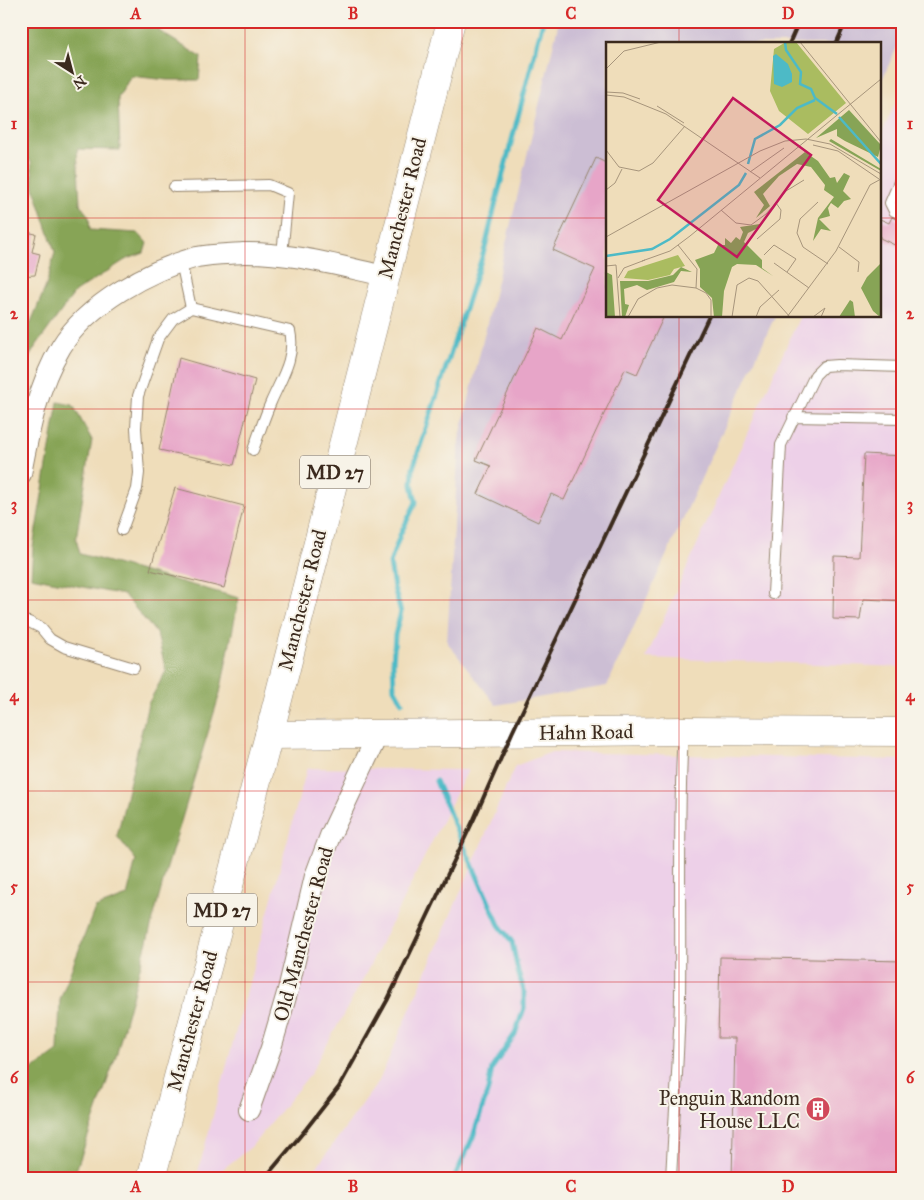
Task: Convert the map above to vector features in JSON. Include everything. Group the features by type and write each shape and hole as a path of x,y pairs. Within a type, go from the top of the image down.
{"main road":[{"name":"Manchester Road","path":"151,1179 268,735 450,21"},
{"name":"Hahn Road","path":"268,735 683,731 903,732"}],"street":[{"path":"21,474 29,432 44,382 60,348 72,331 92,311 120,292 169,266 181,262 200,257 244,253 282,255 385,276"},
{"name":"Old Manchester Road","path":"249,1110 271,1048 288,990 315,876 330,836 378,734"}],"lane":[{"path":"903,174 890,203 894,211 903,216"},
{"path":"174,187 269,185 288,193 282,255"},
{"path":"181,262 191,308"},
{"path":"122,530 137,488 140,472 136,428 138,396 158,339 173,319 191,308 290,331 293,342 288,366 270,403 253,450"},
{"path":"773,594 781,445 815,375 824,366 903,367"},
{"path":"793,417 903,419"},
{"path":"21,620 41,628 50,639 64,647 134,668"},
{"path":"671,1179 680,998 680,775 683,731"}],"shaded area":[{"path":"559,21 903,21 903,34 882,80 882,42 606,42 606,318 774,318 607,686 496,705 447,642 459,441"},
{"path":"903,87 903,667 646,658 799,318 882,318 882,133"},
{"path":"552,752 903,760 903,1179 308,1179 379,1081 515,766"},
{"path":"307,768 468,770 360,985 311,1073 251,1147 210,1179 196,1179"}],"green space":[{"path":"21,21 163,21 159,31 201,57 199,80 167,80 131,76 118,98 120,150 77,149 80,204 89,217 90,230 138,233 147,243 144,253 125,260 75,292 36,346 21,371 21,331 31,322 46,286 55,252 34,188 31,161 21,155"},
{"path":"58,402 73,405 92,440 76,539 80,554 239,598 220,693 166,871 116,1056 73,1179 21,1179 21,1078 58,1051 60,999 95,908 127,896 136,860 117,836 148,704 166,671 157,634 124,595 31,577 33,547"}],"building":[{"path":"596,158 606,163 606,318 663,318 637,374 625,369 564,500 551,494 538,522 478,494 491,466 476,460 538,328 562,340 595,269 553,250"},
{"path":"892,217 903,223 903,249 882,239 882,220 889,223"},
{"path":"21,231 36,234 32,252 40,254 35,275 21,276"},
{"path":"179,358 255,380 234,465 159,450"},
{"path":"864,454 903,456 903,601 863,599 860,620 833,619 834,556 859,557"},
{"path":"175,488 244,506 224,588 150,570"},
{"name":"Penguin Random House LLC","path":"720,957 903,961 903,1179 732,1179 735,1038 718,1038"}],"waterway":[{"path":"402,702 394,688 395,635 401,612 394,588 390,563 400,535 416,502 412,485 413,468 485,248 543,21"},
{"path":"436,781 499,925 512,942 524,991 524,1008 515,1034 492,1068 488,1090 473,1137 454,1179"}],"railway":[{"path":"790,42 799,21"},
{"path":"837,42 846,21"},
{"path":"264,1179 339,1087 388,999 708,318"}],"place":[{"name":"Penguin Random House LLC","path":"818,1109"}]}
